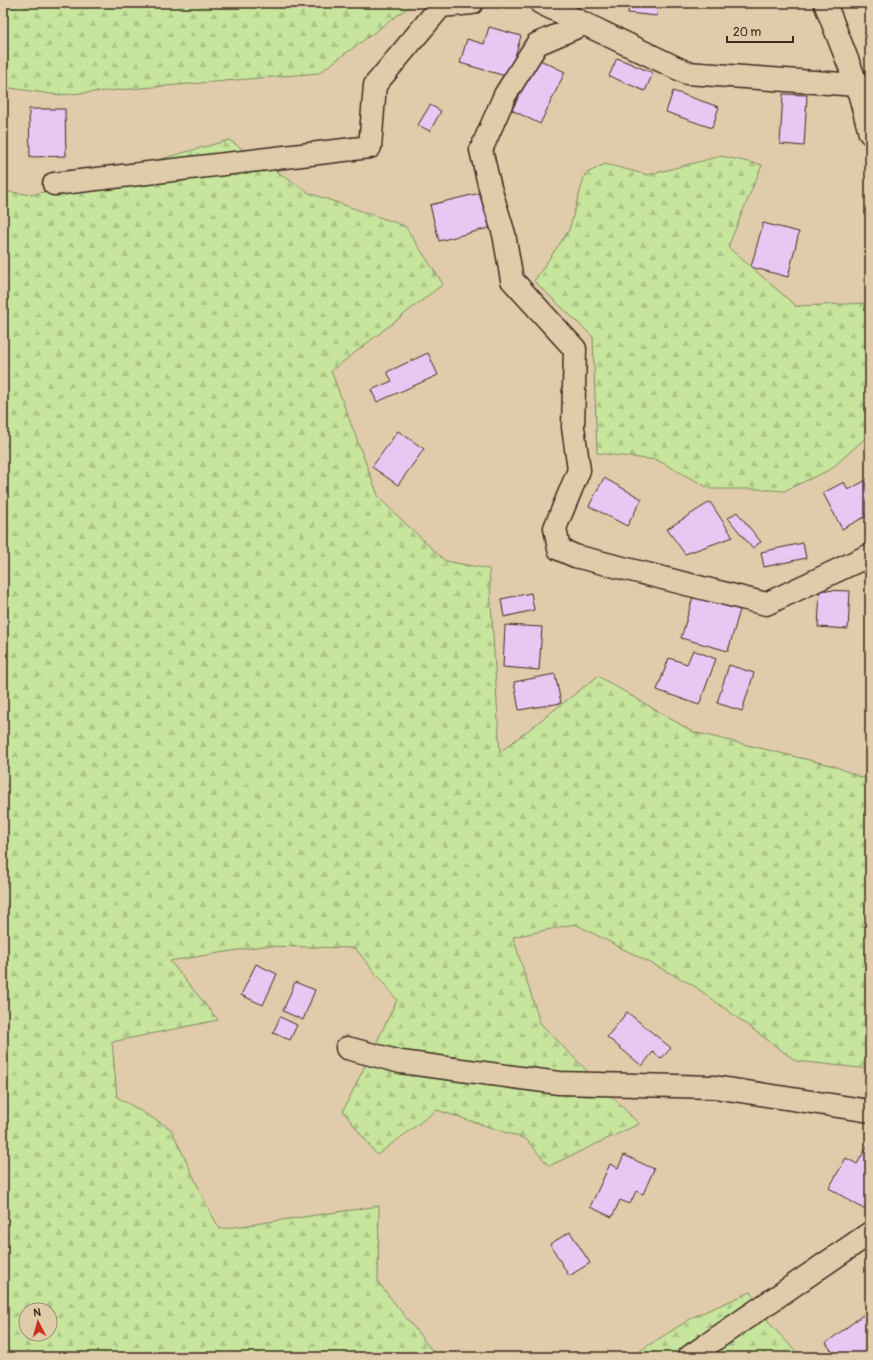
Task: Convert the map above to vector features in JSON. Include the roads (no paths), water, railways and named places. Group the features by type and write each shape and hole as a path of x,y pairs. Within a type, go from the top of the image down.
{"street":[{"path":"54,184 370,147 375,85 441,6 472,3"},
{"path":"541,3 687,73 857,85"},
{"path":"825,3 857,85 870,133"},
{"path":"584,24 537,44 505,95 482,150 490,188 504,234 512,280 575,349 573,427 579,470 555,528 559,549 575,556 766,604 870,554"},
{"path":"347,1048 401,1062 559,1083 714,1087 870,1112"},
{"path":"689,1357 870,1233"}]}
